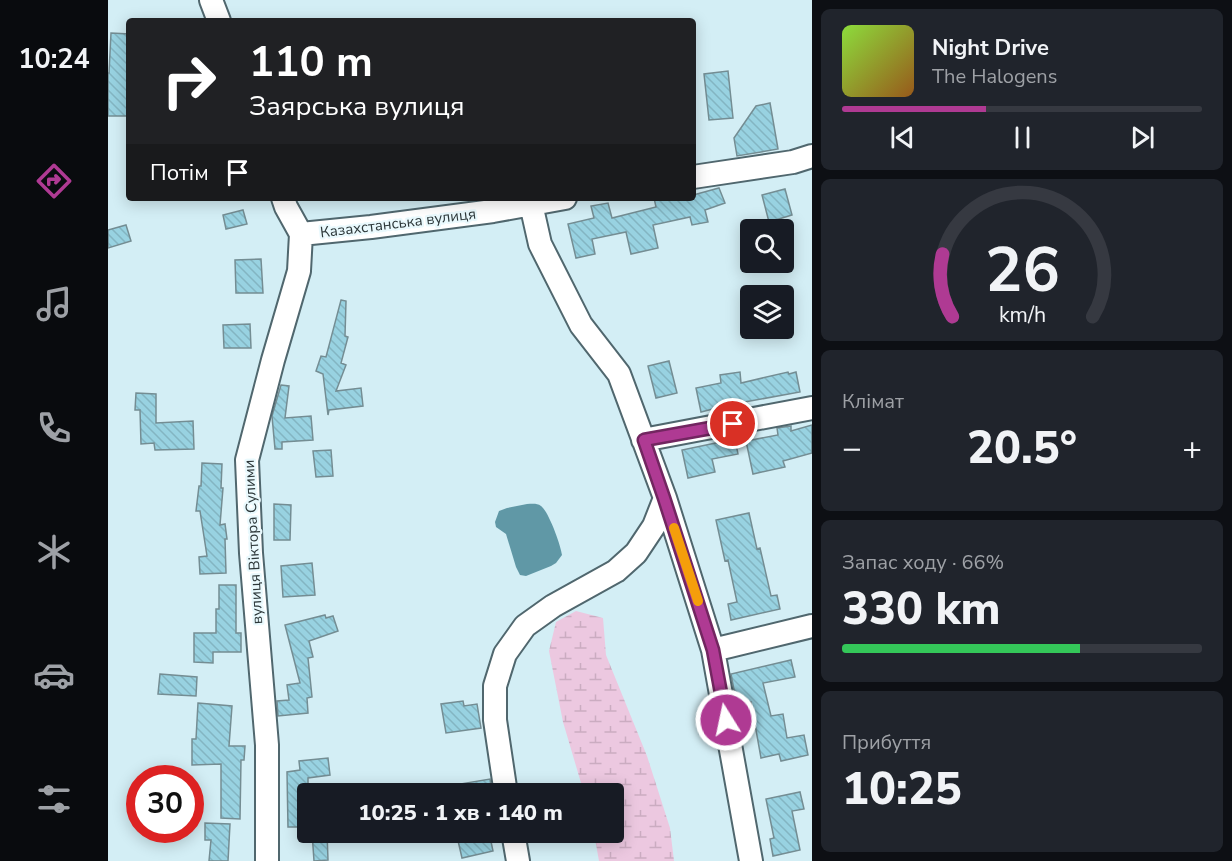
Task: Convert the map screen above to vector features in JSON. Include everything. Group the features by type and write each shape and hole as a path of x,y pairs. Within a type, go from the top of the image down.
{"street":[{"path":"212,0 218,18"},
{"path":"696,177 794,162 812,156"},
{"path":"283,201 301,234"},
{"name":"Казахстанська вулиця","path":"301,234 471,214 548,201"},
{"path":"531,204 540,244 581,325 620,374 664,498 713,650 751,861"},
{"name":"вулиця Віктора Сулими","path":"267,861 267,745 251,553 247,460 298,271 301,234"},
{"path":"644,440 812,408"},
{"path":"504,783 495,720 495,686 506,654 525,626 553,606 616,571 636,553 654,526 664,498"},
{"path":"713,650 812,626"},
{"path":"515,843 518,861"}],"green space":[{"path":"576,611 603,618 606,655 647,756 670,828 674,861 599,861 596,843 624,843 624,783 581,783 563,722 549,651 556,622"}],"water":[{"path":"527,504 538,504 544,509 554,529 562,555 551,566 526,576 520,575 506,534 496,527 495,522 499,511"}],"building":[{"path":"111,33 126,34 126,116 108,116"},
{"path":"728,71 733,118 709,120 704,74"},
{"path":"770,103 778,149 737,156 734,138 756,106"},
{"path":"719,188 725,203 705,210 708,222 692,225 690,217 653,225 658,248 631,254 626,232 592,239 595,254 576,258 568,224 594,218 591,206 608,203 612,218 656,207 655,201 696,201 696,194"},
{"path":"785,189 792,215 768,219 762,195"},
{"path":"243,210 247,224 226,229 223,215"},
{"path":"126,225 131,241 108,248 108,230"},
{"path":"261,259 263,293 236,293 235,260"},
{"path":"341,300 346,301 345,336 348,337 341,363 346,365 336,391 361,388 363,406 329,410 328,415 323,374 316,371 321,356 326,357"},
{"path":"250,324 251,348 224,348 223,325"},
{"path":"669,361 677,393 656,398 648,366"},
{"path":"740,372 741,383 796,372 800,392 701,412 696,388 721,383 720,375"},
{"path":"281,385 289,386 285,418 311,416 313,440 282,442 282,449 275,449 272,416"},
{"path":"136,393 156,394 156,423 193,421 194,449 155,450 154,443 141,444 140,410 135,410"},
{"path":"812,425 812,453 783,461 785,467 753,474 746,441 778,435 777,428 791,426 791,431"},
{"path":"735,439 738,454 712,459 715,472 688,478 682,450"},
{"path":"331,450 333,476 316,477 313,451"},
{"path":"202,463 222,464 220,525 225,524 227,539 225,539 226,573 200,574 199,557 207,556 200,511 196,511 199,486 201,486"},
{"path":"274,504 291,505 290,540 274,540"},
{"path":"749,513 771,596 777,595 780,609 731,620 728,604 737,602 716,520"},
{"path":"312,563 315,595 283,597 281,566"},
{"path":"219,585 236,585 236,633 241,633 241,652 213,652 213,663 194,662 194,633 216,633"},
{"path":"325,615 326,618 333,616 338,631 309,641 313,657 308,658 312,697 307,698 308,713 278,716 277,701 289,700 287,685 300,683 285,625"},
{"path":"791,660 795,677 763,683 771,716 783,714 787,738 804,735 808,755 781,761 779,754 761,758 751,702 737,706 731,674"},
{"path":"160,674 197,677 196,696 158,694"},
{"path":"463,701 464,706 477,704 481,728 446,733 441,704"},
{"path":"198,703 232,706 229,746 245,746 244,760 241,760 240,819 221,818 221,764 192,765 192,739 196,739"},
{"path":"328,758 330,775 308,778 308,783 297,783 297,827 288,827 287,772 300,770 299,761"},
{"path":"490,779 491,783 466,783"},
{"path":"800,792 804,809 792,811 800,850 773,856 770,839 774,838 766,799"},
{"path":"205,823 230,824 228,861 209,861 211,840 205,840"},
{"path":"313,843 327,843 328,860 314,861"},
{"path":"459,843 491,843 493,851 462,858"}],"slow traffic":[{"path":"674,528 698,601"}],"route":[{"path":"726,720 713,650 644,440 733,424"}]}
